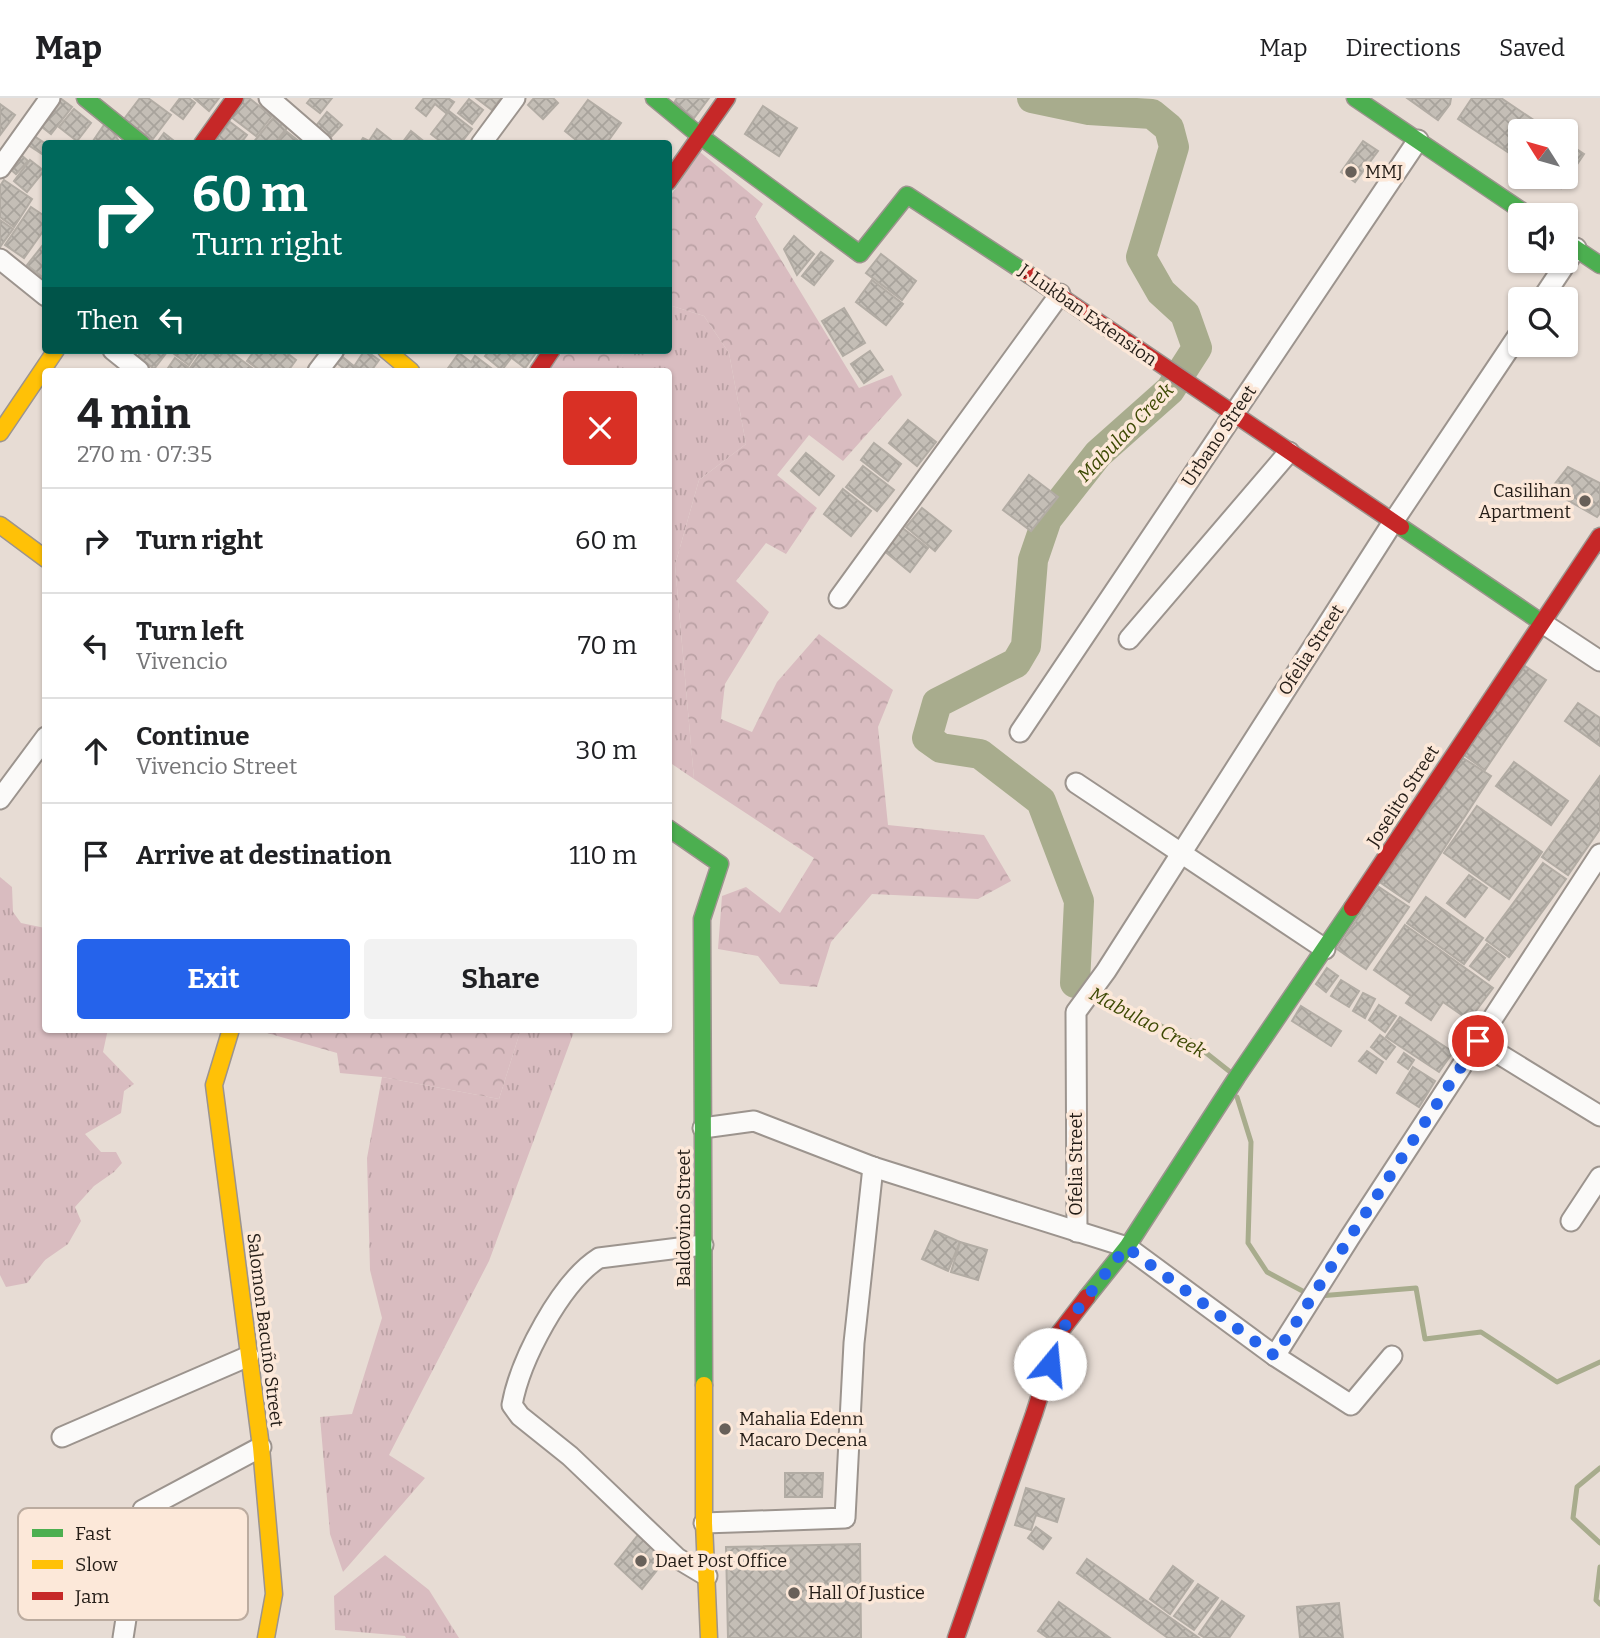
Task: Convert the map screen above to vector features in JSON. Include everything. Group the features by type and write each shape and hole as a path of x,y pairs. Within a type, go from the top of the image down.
{"street":[{"path":"0,169 50,98"},
{"path":"85,98 137,140"},
{"path":"205,140 235,98"},
{"path":"269,98 316,140"},
{"path":"484,140 515,98"},
{"path":"654,98 700,136"},
{"path":"672,176 727,98"},
{"path":"1355,98 1510,203"},
{"name":"J. Lukban Extension","path":"700,136 860,254 907,195 1060,294 1184,382 1600,661"},
{"name":"Urbano Street","path":"1020,732 1418,141"},
{"path":"1578,250 1600,265"},
{"path":"0,259 42,293"},
{"path":"839,598 1060,294"},
{"name":"Ofelia Street","path":"1077,1232 1076,1012 1106,971 1393,522 1508,350"},
{"path":"118,354 135,368"},
{"path":"320,368 331,354"},
{"path":"391,354 407,368"},
{"path":"0,433 42,371"},
{"path":"1129,639 1289,452"},
{"path":"0,525 42,556"},
{"name":"Joselito Street","path":"956,1638 1038,1401 1050,1364 1053,1341 1126,1247 1600,536"},
{"path":"0,799 42,742"},
{"path":"1076,783 1325,949"},
{"name":"Baldovino Street","path":"672,831 720,864 702,919 704,1524 709,1638"},
{"path":"1275,1356 1600,854"},
{"name":"Salomon Bacuño Street","path":"230,1033 214,1085 261,1447 274,1594 266,1638"},
{"path":"1478,1041 1600,1116"},
{"path":"703,1128 754,1121 873,1167 1126,1247 1275,1356 1351,1405 1392,1356"},
{"path":"704,1524 845,1518 854,1343 873,1167"},
{"path":"1571,1221 1600,1177"},
{"path":"703,1245 600,1258 586,1266 559,1299 540,1333 515,1387 512,1405 520,1416 570,1456 677,1558 706,1576"},
{"path":"62,1437 249,1356"},
{"path":"147,1508 261,1447"},
{"path":"122,1638 125,1620"}],"green space":[{"path":"700,152 763,204 755,217 859,388 892,375 902,395 843,461 809,435 777,475 817,508 786,554 766,543 736,581 769,612 725,684 721,719 752,732 777,682 819,634 893,690 878,727 888,825 984,835 1011,881 978,899 872,894 831,942 817,987 780,984 758,956 718,949 722,896 746,887 780,913 814,858 694,779 675,565 699,480 746,444 729,353 704,316 672,306 672,194"},
{"path":"672,306 704,316 729,353 746,444 699,480 675,565 694,779 672,764 672,368 614,368 623,354 672,354"},
{"path":"561,354 624,354 615,368 551,368"},
{"path":"0,877 12,887 13,912 21,923 42,927 42,1033 107,1033 103,1052 134,1084 124,1091 121,1113 85,1134 101,1152 116,1152 122,1163 94,1186 75,1207 81,1221 68,1244 45,1260 27,1283 6,1287 0,1275"},
{"path":"267,1033 520,1033 499,1099 382,1077 340,1073 337,1053"},
{"path":"520,1033 574,1033 489,1261 389,1455 425,1478 343,1572 330,1534 320,1417 352,1414 382,1318 370,1270 367,1158 382,1077 499,1099"},
{"path":"385,1555 429,1590 459,1638 406,1638 335,1630 334,1596"}],"building":[{"path":"56,98 72,107 51,134 37,123"},
{"path":"140,98 148,98 171,115 152,140 124,119"},
{"path":"180,98 189,98 195,103 183,119 171,110"},
{"path":"194,98 219,98 209,111"},
{"path":"244,98 249,98 272,116 256,136 230,116"},
{"path":"311,98 332,98 320,113 307,103"},
{"path":"424,98 448,98 454,102 446,113 435,104 426,116 416,108"},
{"path":"476,98 501,98 492,110"},
{"path":"534,98 553,98 558,103 543,119 528,105"},
{"path":"677,98 709,98 694,118 674,103"},
{"path":"1407,98 1451,98 1450,104 1438,120"},
{"path":"1472,98 1501,98 1532,119 1508,119 1508,152 1458,119"},
{"path":"469,99 483,110 472,124 458,113"},
{"path":"588,100 621,123 609,140 576,140 565,131"},
{"path":"0,104 15,115 0,135"},
{"path":"763,106 797,128 779,156 745,134"},
{"path":"74,109 91,123 78,140 59,127"},
{"path":"449,111 472,129 463,140 439,140 431,134"},
{"path":"327,112 342,125 329,139 315,127"},
{"path":"274,117 287,128 277,140 255,140"},
{"path":"106,122 118,140 94,140"},
{"path":"230,122 247,135 243,140 217,138"},
{"path":"377,129 391,140 370,140"},
{"path":"286,131 297,140 279,140"},
{"path":"411,131 422,140 404,140"},
{"path":"164,133 173,140 159,140"},
{"path":"31,134 42,141 42,154 25,143"},
{"path":"1363,141 1378,151 1355,182 1341,172"},
{"path":"1578,150 1584,154 1578,163"},
{"path":"19,153 28,161 16,174 8,167"},
{"path":"30,160 42,169 42,173 27,192 14,181"},
{"path":"4,180 32,199 14,227 0,217 0,186"},
{"path":"31,207 42,214 42,233 24,258 5,245"},
{"path":"0,220 13,229 0,247"},
{"path":"794,236 814,254 797,275 784,249"},
{"path":"42,246 42,277 27,265"},
{"path":"821,252 833,261 814,285 802,276"},
{"path":"881,254 916,281 902,300 866,273"},
{"path":"872,280 903,304 886,325 856,302"},
{"path":"844,308 865,343 843,356 822,321"},
{"path":"870,351 883,370 864,383 851,364"},
{"path":"140,354 165,354 155,368 138,356"},
{"path":"174,354 196,354 189,365"},
{"path":"200,354 233,354 252,368 190,368"},
{"path":"252,354 288,354 296,360 290,368 257,368 247,361"},
{"path":"339,354 356,368 343,368 333,360"},
{"path":"362,354 371,354 379,360 373,368 359,368 355,365"},
{"path":"460,354 471,362 475,356 491,368 448,368"},
{"path":"514,354 504,368 500,368 485,356"},
{"path":"516,354 535,354 525,368 512,358"},
{"path":"175,358 188,367 187,368 168,368"},
{"path":"908,420 936,442 917,466 889,443"},
{"path":"874,443 901,464 888,481 861,460"},
{"path":"806,453 834,476 819,495 791,471"},
{"path":"863,466 894,490 877,511 846,487"},
{"name":"Casilihan Apartment","path":"1568,467 1600,483 1600,513 1597,517 1550,490"},
{"path":"1029,475 1058,497 1031,531 1003,510"},
{"path":"843,489 871,511 851,536 824,514"},
{"path":"922,508 951,531 935,551 906,527"},
{"path":"900,526 928,548 910,572 882,549"},
{"path":"1525,666 1546,680 1485,770 1464,755"},
{"path":"1578,703 1600,718 1600,746 1565,721"},
{"path":"1463,758 1491,776 1409,902 1381,883"},
{"path":"1514,762 1568,801 1551,825 1496,786"},
{"path":"1600,776 1600,829 1568,875 1542,857"},
{"path":"1477,806 1542,852 1509,899 1444,853"},
{"path":"1543,863 1566,879 1509,957 1486,940"},
{"path":"1469,875 1487,888 1465,917 1447,903"},
{"path":"1379,887 1409,907 1366,969 1337,949"},
{"path":"1426,897 1483,938 1464,964 1407,923"},
{"path":"1405,925 1493,988 1469,1020 1443,1002 1431,1020 1406,1003 1411,996 1374,970"},
{"path":"1487,944 1505,958 1489,980 1470,966"},
{"path":"1327,968 1338,976 1326,992 1316,984"},
{"path":"1341,980 1359,991 1349,1007 1331,996"},
{"path":"1363,993 1375,999 1365,1018 1353,1011"},
{"path":"1379,1005 1396,1016 1385,1032 1369,1020"},
{"path":"1301,1006 1341,1031 1331,1046 1292,1021"},
{"path":"1400,1017 1453,1052 1439,1072 1386,1037"},
{"path":"1380,1035 1395,1047 1386,1059 1371,1047"},
{"path":"1367,1051 1383,1062 1376,1073 1359,1061"},
{"path":"1404,1053 1414,1060 1408,1069 1398,1062"},
{"path":"1413,1067 1435,1081 1419,1107 1397,1093"},
{"path":"935,1231 960,1242 948,1271 922,1259"},
{"path":"960,1242 987,1250 978,1280 951,1272"},
{"path":"785,1473 823,1473 822,1497 785,1497"},
{"path":"1026,1488 1064,1499 1057,1522 1036,1515 1031,1530 1015,1525"},
{"path":"1036,1527 1051,1538 1043,1549 1028,1538"},
{"name":"Daet Post Office","path":"638,1535 666,1559 642,1589 615,1564"},
{"name":"Hall Of Justice","path":"860,1544 861,1638 728,1638 726,1547"},
{"path":"1087,1559 1199,1638 1168,1638 1077,1573"},
{"path":"1173,1566 1193,1581 1170,1614 1150,1599"},
{"path":"1198,1584 1218,1598 1194,1630 1174,1616"},
{"path":"1222,1601 1244,1616 1229,1638 1205,1638 1199,1634"},
{"path":"1059,1602 1110,1638 1048,1638 1038,1631"},
{"path":"1339,1603 1343,1638 1300,1638 1297,1607"}],"waterway":[{"name":"Mabulao Creek","path":"1032,98 1089,110 1152,114 1169,128 1174,147 1141,257 1161,292 1185,314 1197,348 1170,390 1098,454 1047,519 1033,560 1026,646 1016,663 937,703 927,738 941,748 980,754 1041,801 1079,901 1075,983"},
{"name":"Mabulao Creek","path":"1075,983 1191,1041 1229,1071"},
{"name":"Mabulao Creek","path":"1237,1097 1251,1142 1248,1243 1267,1272 1310,1295"},
{"name":"Mabulao Creek","path":"1319,1296 1416,1288 1425,1339 1481,1332 1557,1382 1600,1362"},
{"name":"Mabulao Creek","path":"1600,1468 1577,1487 1573,1518 1600,1543"},
{"name":"Mabulao Creek","path":"1600,1567 1596,1600 1600,1604"}],"traffic: fast":[{"path":"85,98 137,140"},
{"path":"654,98 700,136 860,254 907,195 1029,275"},
{"path":"1355,98 1510,203"},
{"path":"1578,250 1600,265"},
{"path":"1401,527 1541,622"},
{"path":"672,831 720,864 702,919 704,1385"},
{"path":"1087,1297 1127,1247 1237,1077 1352,908"}],"traffic: slow":[{"path":"44,368 53,354"},
{"path":"391,354 407,368"},
{"path":"0,433 42,371"},
{"path":"0,525 42,556"},
{"path":"230,1033 214,1085 261,1447 274,1594 266,1638"},
{"path":"704,1385 704,1523 709,1638"}],"traffic: jam":[{"path":"205,140 235,98"},
{"path":"672,176 727,98"},
{"path":"1029,275 1401,527"},
{"path":"540,368 549,354"},
{"path":"1352,908 1600,536"},
{"path":"956,1638 1034,1414 1050,1364 1053,1341 1087,1297"}],"place":[{"name":"MMJ","path":"1351,172"},
{"name":"Casilihan Apartment","path":"1585,501"},
{"name":"Mahalia Edenn Macaro Decena","path":"725,1429"},
{"name":"Daet Post Office","path":"641,1561"},
{"name":"Hall Of Justice","path":"794,1593"}],"route":[{"path":"1050,1364 1053,1341 1126,1247 1275,1356 1478,1041"}]}
